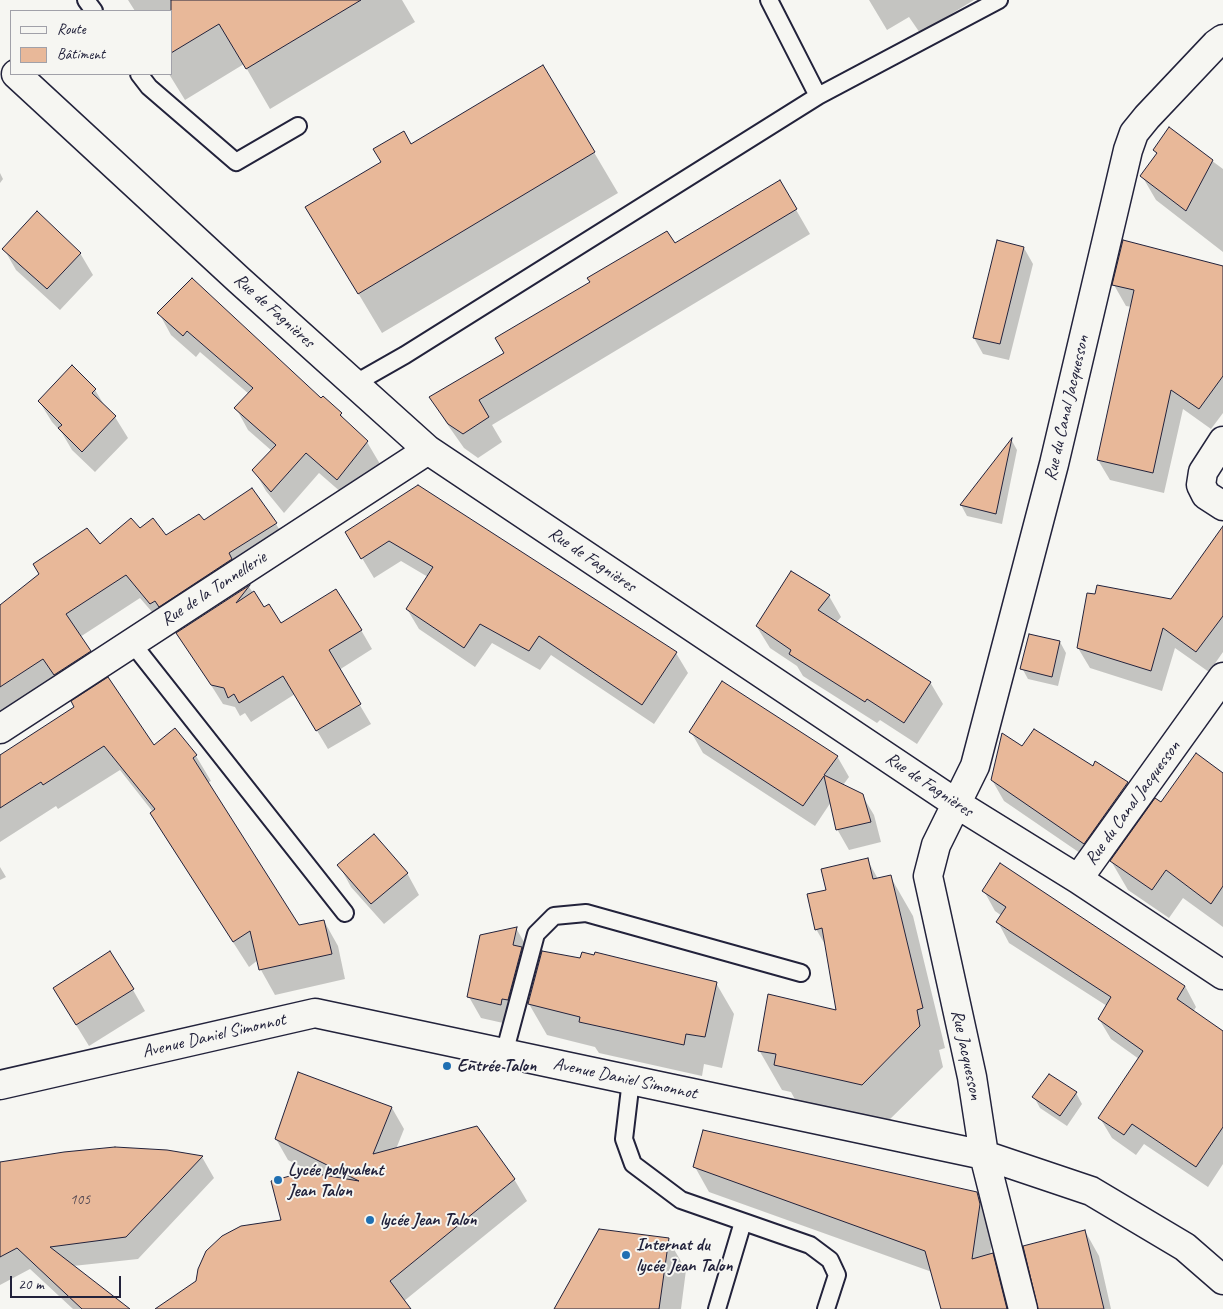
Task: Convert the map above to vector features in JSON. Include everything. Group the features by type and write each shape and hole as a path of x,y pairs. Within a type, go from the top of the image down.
{"street":[{"name":"Rue du Canal Jacquesson","path":"957,804 978,757 1054,464 1128,150 1134,133 1147,117 1216,44 1223,39"},
{"path":"0,59 10,68"},
{"name":"Rue de Fagnières","path":"17,75 239,280 428,450 957,804 1078,879 1223,975"},
{"path":"1223,441 1203,472 1201,485 1206,495 1223,506"},
{"name":"Rue de la Tonnellerie","path":"0,729 428,450"},
{"name":"Rue du Canal Jacquesson","path":"1078,879 1223,677"},
{"name":"Rue Jacquesson","path":"957,804 936,845 928,876 972,1078 984,1155 1023,1309"},
{"name":"Avenue Daniel Simonnot","path":"0,1086 315,1013 984,1155 1091,1191 1185,1248 1223,1280"}],"lane":[{"path":"769,0 818,96"},
{"path":"354,384 405,355 818,96 998,0"},
{"path":"140,75 149,87 236,162 298,126"},
{"path":"132,643 346,913"},
{"path":"504,1054 536,934 554,916 586,913 801,973"},
{"path":"630,1080 624,1139 633,1164 681,1200 810,1245 830,1260 837,1275 826,1309"},
{"path":"717,1309 743,1222"}],"building":[{"path":"171,0 361,0 246,69 219,24 172,52"},
{"path":"543,65 595,152 358,294 305,207 381,162 373,149 404,131 411,144"},
{"path":"1169,127 1213,160 1186,211 1140,176 1157,153 1153,150"},
{"path":"780,180 797,209 479,400 489,417 463,434 448,424 429,397 504,353 495,338 590,282 587,278 667,231 675,243"},
{"path":"37,211 81,253 47,289 2,249"},
{"path":"997,240 1024,247 1000,344 973,338"},
{"path":"1123,240 1223,266 1223,376 1199,409 1171,390 1153,473 1097,460 1134,290 1112,285"},
{"path":"192,278 321,398 323,396 342,413 340,415 368,441 337,480 306,453 271,492 252,470 276,445 234,408 253,388 187,331 183,336 157,313"},
{"path":"72,365 96,389 92,393 116,416 82,452 58,428 62,425 38,401"},
{"path":"1012,438 996,514 960,505"},
{"path":"418,485 677,652 642,705 539,636 529,651 480,624 464,648 406,609 433,567 389,541 361,559 345,532"},
{"path":"252,488 277,523 229,553 232,559 159,607 155,601 150,604 126,575 66,614 91,651 54,675 43,659 0,687 0,605 39,574 33,564 87,528 100,544 131,518 140,528 153,518 166,535 199,514 204,520"},
{"path":"1223,526 1223,616 1196,652 1163,628 1151,671 1077,648 1087,593 1095,594 1097,585 1171,599"},
{"path":"791,571 830,595 818,610 931,682 904,723 867,699 865,702 789,654 791,650 756,626"},
{"path":"250,585 236,603 254,591 264,607 269,604 281,623 336,589 362,630 329,650 361,704 316,731 283,676 239,703 234,694 228,698 224,688 211,685 176,633"},
{"path":"1029,634 1060,641 1052,677 1020,669"},
{"path":"108,677 154,745 175,728 197,755 193,758 299,925 324,920 332,954 259,970 250,931 233,942 150,813 155,809 104,746 43,785 41,782 0,808 0,755 74,707 71,701"},
{"path":"722,681 838,756 824,775 863,794 871,822 836,830 824,776 803,806 689,732"},
{"path":"1034,729 1093,766 1095,761 1128,782 1084,844 991,780 1002,733 1022,746"},
{"path":"1196,753 1223,773 1223,886 1211,904 1166,870 1152,890 1110,861 1155,798 1161,802"},
{"path":"374,834 408,873 371,904 337,865"},
{"path":"868,858 873,879 891,875 923,1008 917,1010 920,1026 862,1085 774,1065 776,1054 758,1051 768,994 836,1010 822,928 815,930 807,894 826,890 821,869"},
{"path":"1000,863 1185,986 1177,999 1223,1031 1223,1127 1196,1167 1132,1124 1124,1135 1098,1118 1143,1051 1098,1019 1111,997 996,922 1006,907 982,891"},
{"path":"517,927 513,945 522,947 508,1000 502,999 501,1005 467,997 480,935"},
{"path":"110,951 134,989 76,1025 53,988"},
{"path":"542,951 580,958 582,952 594,955 595,952 717,982 705,1037 686,1034 684,1045 579,1022 580,1017 528,1004"},
{"name":"lycée Jean Talon","path":"298,1072 392,1107 373,1154 477,1126 515,1179 390,1281 411,1309 155,1309 196,1281 198,1269 206,1251 222,1236 241,1226 281,1220 271,1181 305,1172 359,1181 275,1139"},
{"path":"1049,1074 1077,1092 1060,1116 1032,1097"},
{"path":"703,1130 977,1192 980,1204 972,1259 993,1253 1007,1309 941,1309 925,1251 693,1167"},
{"path":"115,1147 167,1150 203,1156 126,1237 50,1247 130,1309 82,1309 17,1248 0,1257 0,1162 64,1152"},
{"name":"Internat du lycée Jean Talon","path":"599,1229 669,1238 659,1309 554,1309"},
{"path":"1085,1230 1104,1309 1038,1309 1023,1246"}],"place":[{"name":"Entrée Talon","path":"447,1066"},
{"name":"Lycée polyvalent Jean Talon","path":"278,1180"},
{"name":"lycée Jean Talon","path":"370,1220"},
{"name":"Internat du lycée Jean Talon","path":"626,1255"}]}
